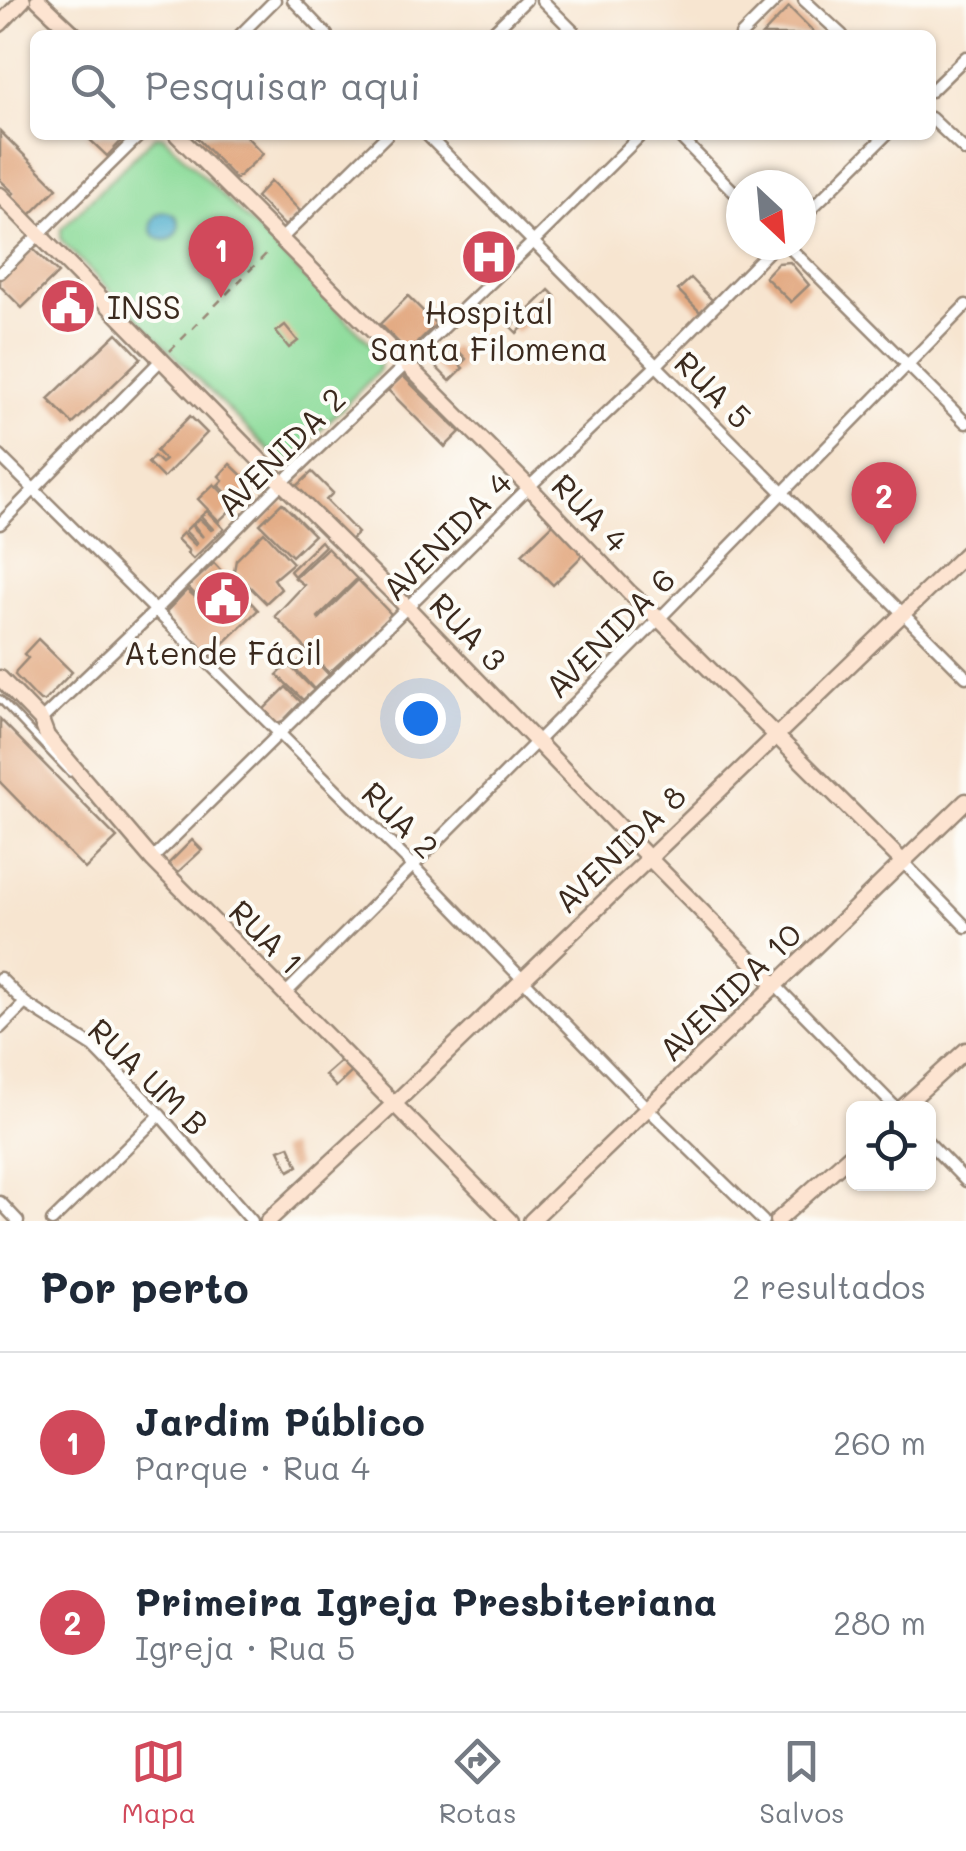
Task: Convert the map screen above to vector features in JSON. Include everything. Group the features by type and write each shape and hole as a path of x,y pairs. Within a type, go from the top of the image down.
{"main road":[{"path":"0,24 22,0"},
{"path":"38,0 70,30"},
{"name":"RUA 4","path":"182,140 902,862"},
{"name":"RUA 3","path":"0,194 775,985"},
{"name":"AVENIDA 8","path":"268,1221 966,553"},
{"name":"RUA 1","path":"0,678 41,720 46,736 152,859 510,1221"},
{"name":"AVENIDA 10","path":"531,1221 966,802"},
{"path":"907,1101 966,1050"},
{"path":"777,1221 846,1159"}],"street":[{"path":"245,30 275,0"},
{"path":"293,0 323,30"},
{"path":"495,30 526,0"},
{"path":"542,0 572,30"},
{"path":"746,30 776,0"},
{"path":"804,0 837,30"},
{"path":"936,86 966,57"},
{"path":"936,123 966,151"},
{"path":"0,273 135,140"},
{"path":"280,240 382,140"},
{"name":"RUA 5","path":"432,140 966,678"},
{"name":"AVENIDA 2","path":"41,720 636,140"},
{"path":"683,140 726,184"},
{"path":"816,204 881,140"},
{"name":"AVENIDA 4","path":"152,859 760,260"},
{"path":"802,260 966,423"},
{"name":"AVENIDA 6","path":"286,993 966,305"},
{"path":"0,524 162,359"},
{"name":"RUA 2","path":"0,456 763,1221"},
{"name":"RUA 4","path":"902,862 966,927"},
{"name":"RUA UM B","path":"0,978 24,1003 94,1047 160,1115 252,1221"},
{"name":"RUA 3","path":"775,985 892,1101"},
{"path":"0,1028 24,1003"},
{"path":"52,1221 160,1115"},
{"path":"936,1150 966,1182"},
{"path":"0,1202 18,1221"}],"lane":[{"path":"0,699 125,828"}],"path":[{"path":"162,359 280,240"}],"green space":[{"path":"151,140 167,140 381,354 378,372 292,459 279,461 61,241 61,229"}],"water":[{"path":"165,212 175,216 179,226 175,236 165,240 155,236 151,226 155,216"}],"building":[{"path":"789,7 812,30 767,30"},
{"path":"0,131 57,188 28,217 9,198 14,193 0,180"},
{"path":"90,140 122,140 107,156"},
{"path":"199,140 250,140 263,154 236,179"},
{"path":"271,181 300,211 285,226 256,197"},
{"path":"32,248 58,273 22,308 0,286 0,280"},
{"path":"790,262 809,285 791,302 765,277 778,263"},
{"path":"691,278 712,300 700,312 678,290"},
{"name":"INSS","path":"68,286 86,304 60,329 47,315 54,309 48,303 55,297 59,301 67,294 63,290"},
{"path":"549,290 555,296 517,333 511,327"},
{"path":"408,296 436,324 408,352 380,324"},
{"path":"285,325 298,341 289,348 276,332"},
{"path":"117,333 141,358 73,424 48,399"},
{"path":"454,346 466,359 450,381 434,365"},
{"path":"402,375 460,432 445,447 387,389"},
{"path":"190,416 207,433 163,478 148,463 154,456 161,463 165,460 156,451"},
{"path":"230,464 249,482 250,491 238,504 218,485 223,480 219,476"},
{"path":"312,472 333,493 326,500 358,533 348,542 296,487"},
{"path":"214,484 235,506 219,521 198,499"},
{"path":"282,503 314,535 292,556 260,524"},
{"path":"207,511 224,529 193,559 177,539 183,533 195,545 185,531 191,525 203,537 193,524 199,518 213,529 201,516"},
{"path":"554,523 584,554 553,585 522,554"},
{"path":"264,532 293,563 274,579 281,589 266,603 234,571 236,560"},
{"path":"321,541 325,546 294,576 290,571"},
{"path":"327,548 357,579 319,619 358,580 390,613 329,673 275,616 304,585 295,578"},
{"path":"214,563 258,610 210,657 165,613 187,590 207,607 188,587"},
{"path":"38,639 72,672 44,701 15,675 28,658 24,654"},
{"path":"308,653 329,675 314,689 294,667"},
{"path":"288,664 314,690 303,700 277,675"},
{"path":"286,687 301,702 277,723 264,709"},
{"path":"0,719 117,838 85,869 0,782"},
{"path":"192,840 202,850 175,875 167,865"},
{"path":"341,1061 352,1072 336,1087 325,1075"},
{"path":"289,1146 298,1166 289,1171 279,1150"}],"place":[{"name":"Hospital Santa Filomena","path":"489,257"},
{"name":"Jardim Público","path":"221,298"},
{"name":"INSS","path":"68,306"},
{"name":"Primeira Igreja Presbiteriana","path":"884,544"},
{"name":"Atende Fácil","path":"223,598"}]}
